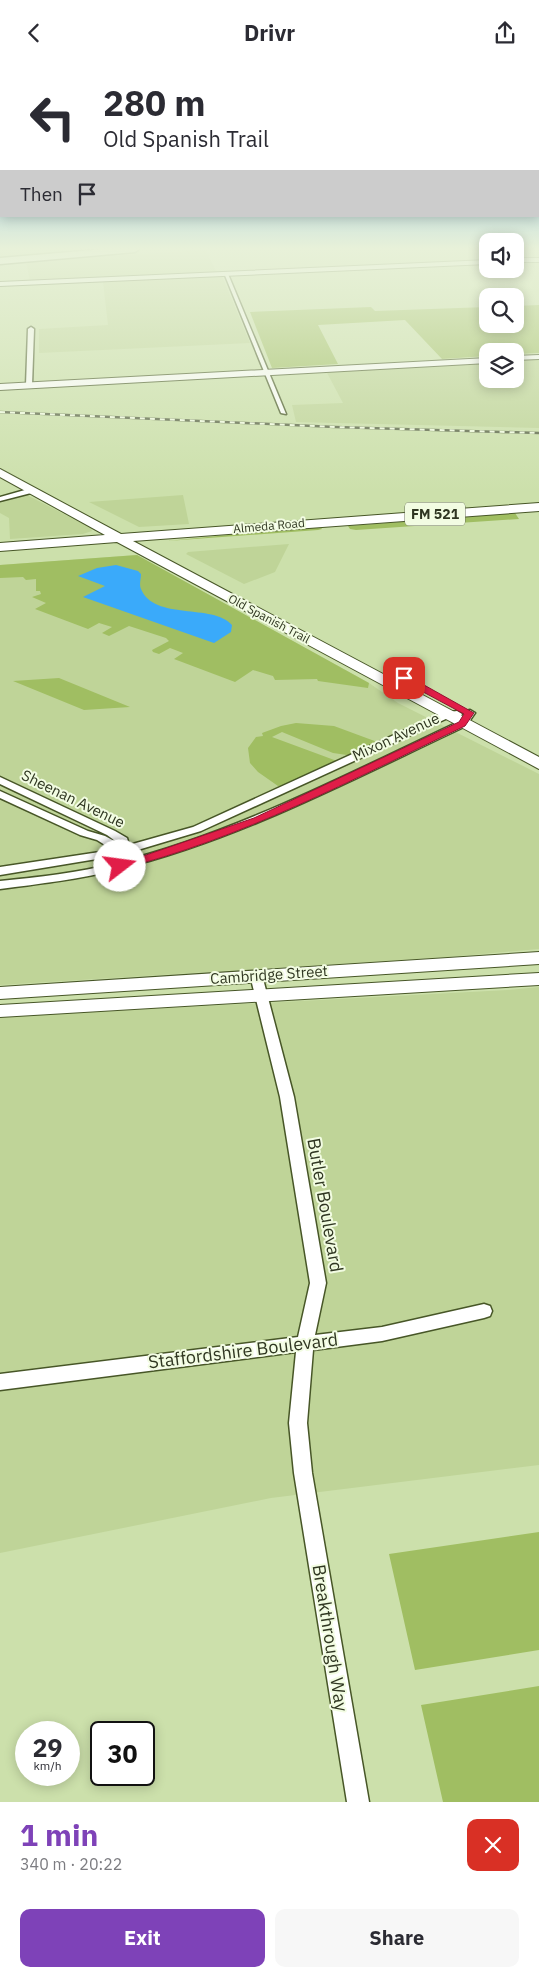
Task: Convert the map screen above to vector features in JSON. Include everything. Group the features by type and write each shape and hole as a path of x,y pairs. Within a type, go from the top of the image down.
{"main road":[{"name":"Old Spanish Trail","path":"0,461 71,500 131,541"},
{"path":"3,473 18,471"},
{"name":"Old Spanish Trail","path":"3,473 32,490 245,599 348,648 539,764"},
{"path":"32,490 46,486"},
{"path":"57,503 71,500"},
{"name":"Almeda Road","path":"0,555 330,521 517,508 535,514"},
{"name":"Almeda Road","path":"0,547 131,541 154,545 337,534 535,514"},
{"path":"330,521 337,534"},
{"name":"Old Spanish Trail","path":"154,545 334,654 446,715 466,719 539,750"},
{"path":"334,654 348,648"}],"street":[{"path":"29,385 31,330"},
{"path":"248,330 284,413"},
{"path":"524,358 539,357"},
{"path":"0,387 479,360"},
{"path":"0,499 32,490"},
{"name":"Mixon Avenue","path":"0,871 124,851 214,822 446,715"},
{"name":"Mixon Avenue","path":"0,885 92,873 133,863 248,824 466,719"},
{"name":"Sheenan Avenue","path":"0,780 111,833 123,840 124,851"},
{"name":"Sheenan Avenue","path":"0,794 84,833 101,838 124,851 133,863"},
{"path":"84,833 100,843 99,849 91,857"},
{"name":"Cambridge Street","path":"0,993 539,957"},
{"name":"Butler Boulevard","path":"256,975 286,1097 318,1283 305,1343 298,1423 303,1473"},
{"name":"Cambridge Street","path":"0,1011 539,979"},
{"name":"Staffordshire Boulevard","path":"0,1382 382,1334 484,1311"},
{"name":"Breakthrough Way","path":"303,1473 358,1802"}],"shaded area":[{"path":"39,330 245,330 250,343 39,353"},
{"path":"257,330 321,330 338,364 272,368"},
{"path":"415,330 479,330 479,333 524,333 524,330 539,330 539,353 524,354 524,343 479,343 479,357 442,359"},
{"path":"539,359 539,428 296,422 292,405 343,403 326,371 479,362 479,388 524,388 524,360"},
{"path":"27,495 91,528 92,531 83,534 10,539 9,518 0,513 0,503"},
{"path":"183,495 189,524 139,527 89,502"},
{"path":"515,513 519,519 356,530 350,529 348,526"},
{"path":"320,526 322,529 318,530 167,541"},
{"path":"289,544 275,572 244,584 186,554 188,552"},
{"path":"137,555 369,683 398,703 539,774 539,949 449,957 0,985 0,565"},
{"path":"137,555 369,683 368,688 318,681 317,679 275,680 273,676 253,670 235,682 174,659 183,653 170,648 159,654 153,652 152,650 169,641 166,638 129,626 109,636 102,633 112,627 99,623 88,629 35,609 46,603 32,597 41,594 40,591 36,591 36,579 26,580 23,577 0,578 0,565"},
{"path":"59,678 130,707 84,710 13,681"},
{"path":"296,723 334,726 380,743 354,756 333,753 282,732 272,737 337,761 287,787 278,786 258,772 250,763 248,748 256,737 263,736 262,733"},
{"path":"539,987 539,1465 271,1498 0,1553 0,1017"},
{"path":"539,1532 539,1650 415,1670 389,1554"},
{"path":"539,1686 539,1802 443,1802 421,1705"}],"water":[{"path":"116,565 138,571 141,574 141,589 148,599 158,605 170,609 223,618 232,625 231,632 214,643 83,597 105,586 78,576 97,568"}],"railway":[{"path":"0,412 335,427 539,433"}],"route":[{"path":"120,866 170,852 258,820 462,724 470,713 404,678"}]}
